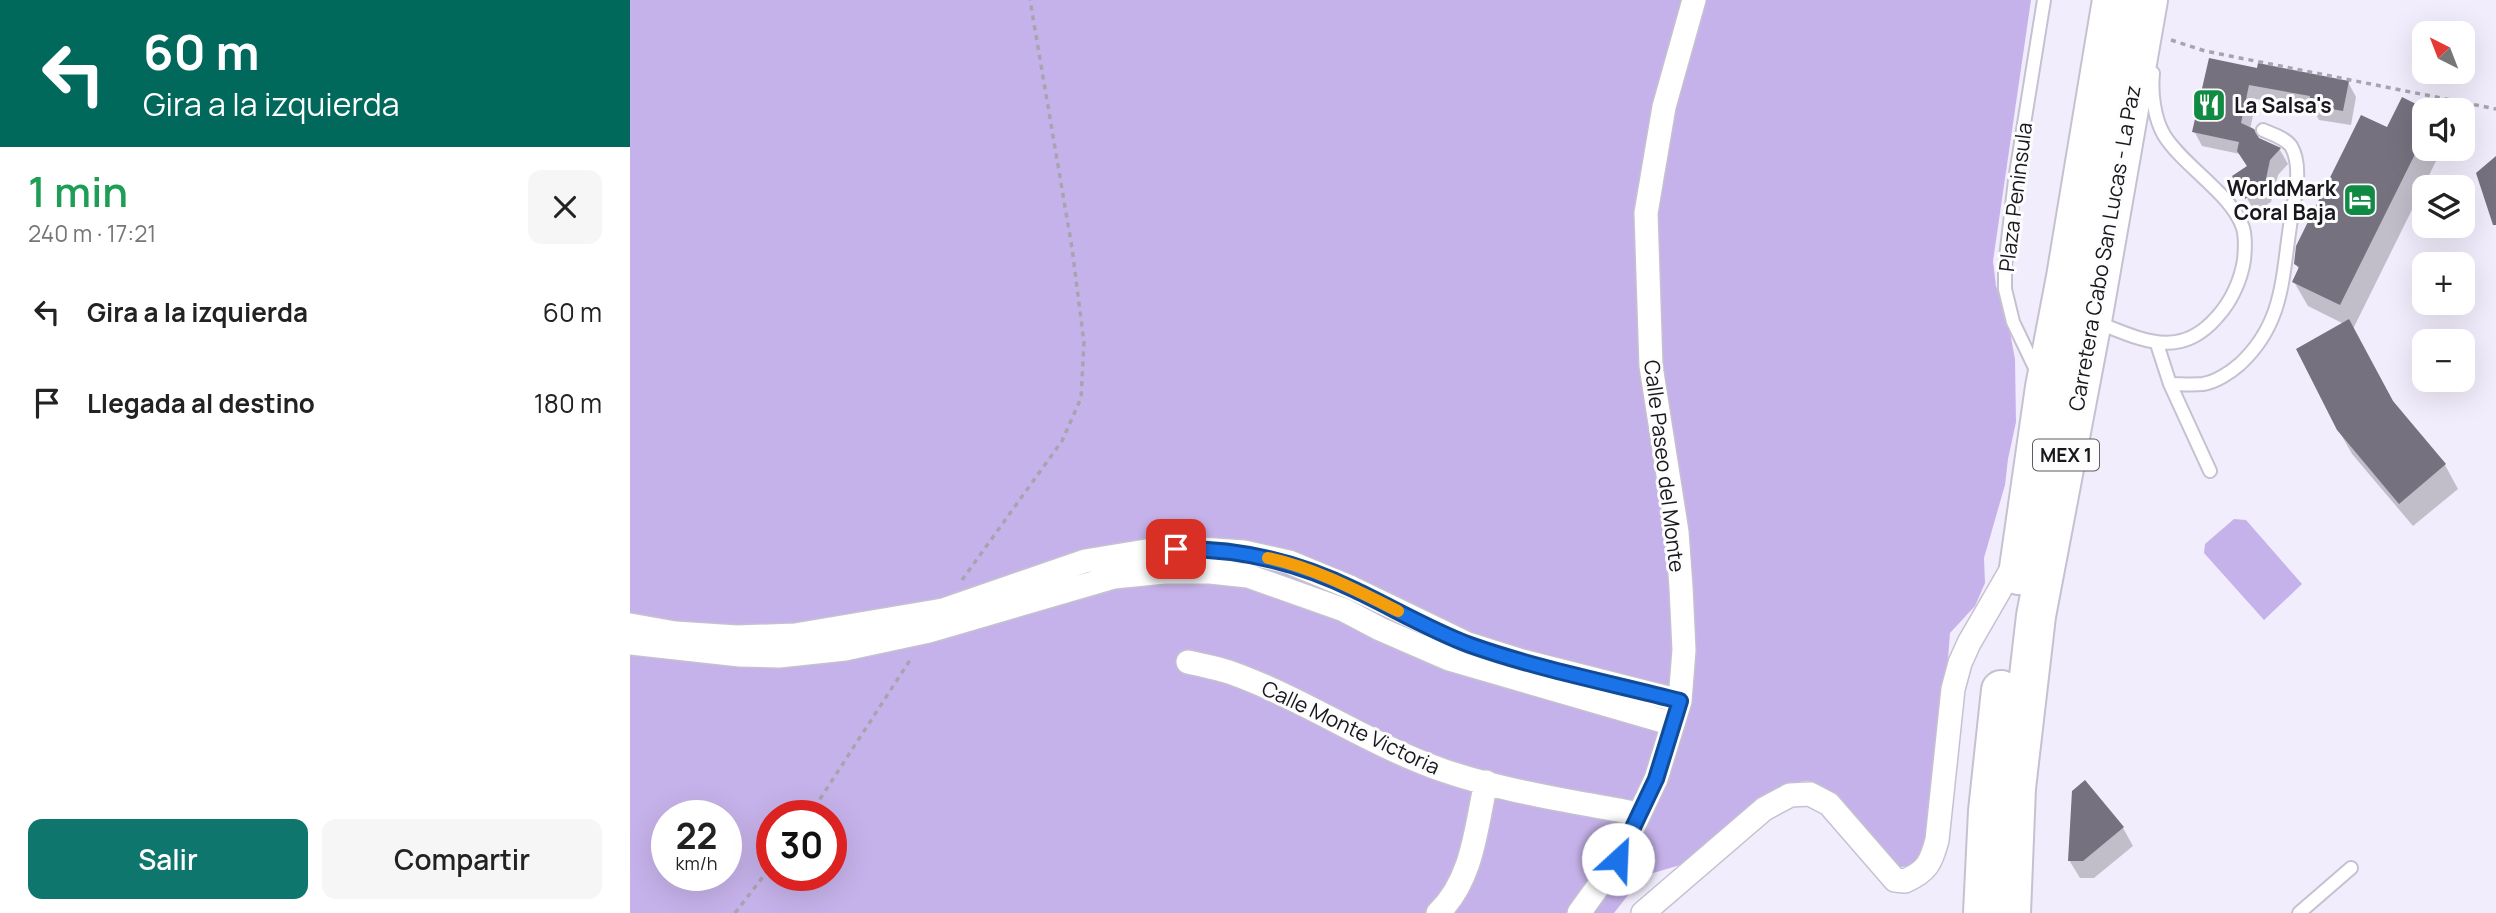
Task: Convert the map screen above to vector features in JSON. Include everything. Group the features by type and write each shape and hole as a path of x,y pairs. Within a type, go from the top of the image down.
{"highway":[{"name":"Carretera Cabo San Lucas - La Paz","path":"1983,913 1993,747 2045,387 2112,0"},
{"name":"Carretera Cabo San Lucas - La Paz","path":"2011,913 2016,788 2035,617 2152,18"}],"street":[{"name":"Calle Paseo del Monte","path":"1579,913 1618,859 1656,779 1680,701 1684,650 1680,573 1651,366 1646,213 1664,107 1694,0"},
{"path":"630,625 724,636 795,635 943,610 1085,561 1152,550 1244,552 1289,562 1348,599 1399,638 1448,659 1673,724"},
{"path":"1643,913 1764,809 1790,794 1810,794 1829,804 1895,880 1905,881 1926,869 1937,840 1953,689 1960,663 2021,554"},
{"path":"630,643 691,652 779,656 845,649 929,631 1114,577 1164,572 1248,576 1348,599 1468,644 1522,661 1680,701"},
{"name":"Calle Monte Victoria","path":"1188,662 1228,672 1274,691 1356,733 1442,770 1515,790 1639,814"},
{"path":"1438,913 1451,900 1462,881 1486,782"}],"lane":[{"name":"Plaza Peninsula","path":"2044,0 2015,180 2005,266 2005,289 2013,321 2045,387"},
{"path":"2152,18 2161,0"},
{"path":"2092,321 2157,344 2180,342 2210,326 2236,289 2243,267 2243,227 2227,202 2177,153 2163,133 2152,85 2154,60"},
{"path":"2171,384 2205,384 2232,371 2254,351 2270,327 2279,304 2295,192 2296,163 2291,145 2263,130"},
{"path":"2157,344 2171,384 2210,471"},
{"path":"2299,913 2351,868"}],"path":[{"path":"943,610 985,545 1062,441 1080,398 1084,343 1074,262 1030,0"},
{"path":"2152,18 2204,51 2496,109"},
{"path":"820,800 929,631"},
{"path":"735,913 756,886"}],"shaded area":[{"path":"630,0 2031,0 1993,261 1996,286 2008,322 2015,359 2016,422 2005,485 1984,558 1985,583 1975,606 1950,633 1937,840 1912,866 1900,867 1889,860 1829,793 1810,781 1799,782 1788,785 1687,863 1643,876 1614,913 630,913"},
{"path":"2234,519 2246,520 2302,584 2264,620 2204,553 2205,544"}],"building":[{"path":"2209,58 2257,68 2258,63 2349,81 2343,111 2309,105 2310,96 2249,85 2241,123 2254,129 2259,138 2281,148 2270,160 2264,188 2245,199 2232,176 2247,166 2237,151 2239,142 2192,132"},
{"path":"2402,97 2412,102 2412,160 2340,305 2292,282 2299,267 2294,264 2296,246 2361,115 2387,127"},
{"path":"2496,156 2496,225 2493,225 2476,173"},
{"path":"2349,319 2393,401 2446,464 2399,504 2337,430 2296,349"},
{"path":"2085,780 2124,827 2083,861 2068,861 2072,791"}],"slow traffic":[{"path":"1268,558 1289,562 1352,588 1398,611"}],"place":[{"name":"La Salsa's","path":"2209,105"},
{"name":"WorldMark Coral Baja","path":"2360,200"}],"route":[{"path":"1176,549 1244,552 1289,562 1352,588 1468,644 1522,661 1680,701 1656,779 1618,859"}]}
